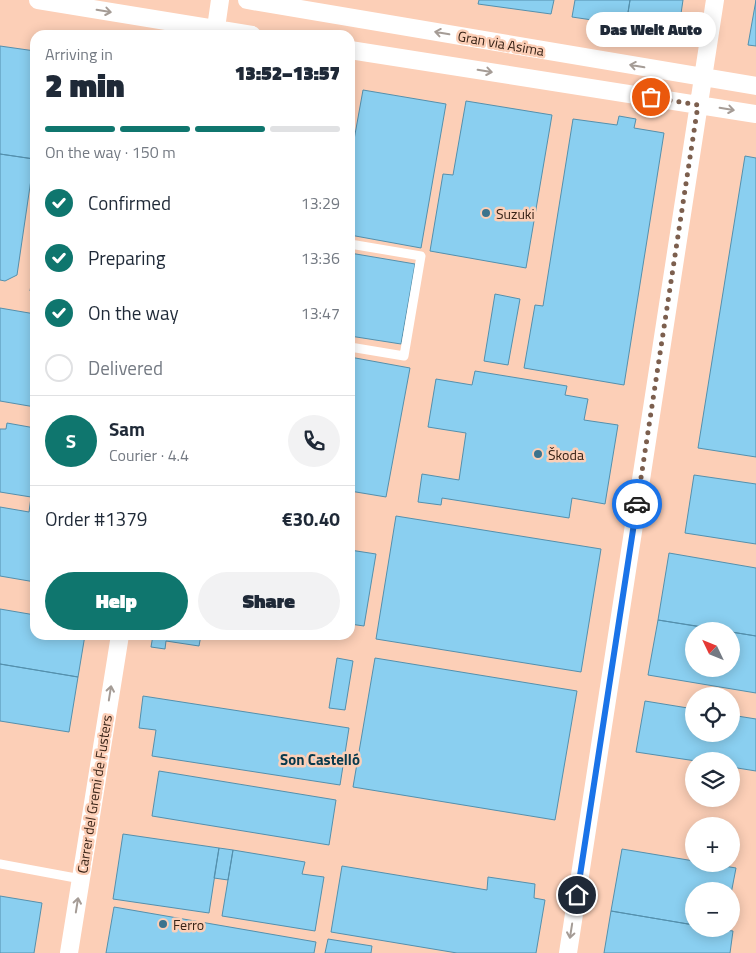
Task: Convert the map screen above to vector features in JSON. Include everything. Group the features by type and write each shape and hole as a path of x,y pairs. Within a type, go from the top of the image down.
{"street":[{"path":"38,0 204,30"},
{"path":"215,30 220,0"},
{"name":"Gran via Asima","path":"247,0 756,86"},
{"path":"568,953 715,0"},
{"path":"355,51 756,114"},
{"name":"Carrer del Gremi de Fusters","path":"69,953 119,640"}],"lane":[{"path":"355,245 421,256 404,356 355,348"},
{"path":"0,864 81,879"}],"building":[{"path":"479,0 554,0 551,14 478,4"},
{"path":"575,0 630,0 626,25 572,17"},
{"path":"630,0 683,0 678,34 626,25"},
{"path":"756,0 756,46 748,45"},
{"path":"0,46 30,50 30,158 0,154"},
{"path":"363,90 446,104 421,248 355,236 355,134"},
{"name":"Suzuki","path":"466,101 552,115 526,268 430,251 443,174 453,175"},
{"path":"619,116 636,119 634,128 664,133 624,385 524,368 535,305 543,306 573,119 617,125"},
{"path":"0,154 30,158 30,186 17,275 5,281 0,280"},
{"path":"745,156 756,158 756,457 698,448"},
{"path":"355,254 415,264 401,344 355,337"},
{"path":"495,294 520,299 508,365 484,361"},
{"path":"0,308 30,313 30,406 0,401"},
{"path":"355,358 410,368 386,497 355,492"},
{"name":"Škoda","path":"475,371 567,386 565,395 588,399 584,420 618,425 605,504 572,498 569,518 442,498 441,505 418,502 422,474 459,480 466,433 428,427 436,379 472,385"},
{"path":"7,423 30,427 30,497 0,492 0,429 6,429"},
{"path":"694,475 756,484 756,544 685,533"},
{"path":"30,504 30,581 0,576 0,507 29,512"},
{"path":"396,516 601,549 581,672 376,639"},
{"path":"355,551 376,554 364,626 355,625"},
{"path":"669,553 756,568 756,636 740,633 740,622 685,622 685,624 658,620"},
{"path":"0,609 30,614 30,640 84,640 78,677 0,664"},
{"path":"658,620 685,624 685,678 740,678 740,633 756,636 756,693 740,690 740,687 720,687 648,675"},
{"path":"152,640 200,640 199,646 166,641 165,649 151,647"},
{"path":"337,658 353,661 345,710 329,708"},
{"path":"375,658 577,691 555,820 353,787"},
{"path":"0,664 78,677 69,732 0,721"},
{"path":"143,696 349,728 340,785 152,756 156,730 139,728"},
{"path":"645,701 685,708 685,742 740,742 740,716 756,719 756,771 740,768 740,752 685,752 685,759 636,752"},
{"path":"159,771 336,800 329,845 152,816"},
{"path":"123,834 219,848 209,913 113,899"},
{"path":"219,848 233,850 228,880 214,878"},
{"path":"622,849 685,860 685,872 735,872 733,882 685,882 685,923 611,911"},
{"path":"233,850 305,862 302,874 324,877 315,931 222,916"},
{"path":"342,866 487,890 488,877 535,884 534,898 545,900 536,953 457,953 331,932"},
{"path":"0,896 42,903 34,953 0,953"},
{"name":"Ferro","path":"114,907 316,942 314,953 106,953"},
{"path":"611,911 685,923 685,937 732,937 730,953 604,953"},
{"path":"328,939 372,946 371,953 325,953"}],"way so far":[{"path":"637,504 698,105 651,97"}],"place":[{"name":"Das Welt Auto","path":"651,97"},
{"name":"Suzuki","path":"486,213"},
{"name":"Škoda","path":"538,454"},
{"name":"Ferro","path":"163,924"}],"district":[{"name":"Son Castelló","path":"320,759"}],"route":[{"path":"577,895 637,504"}]}
